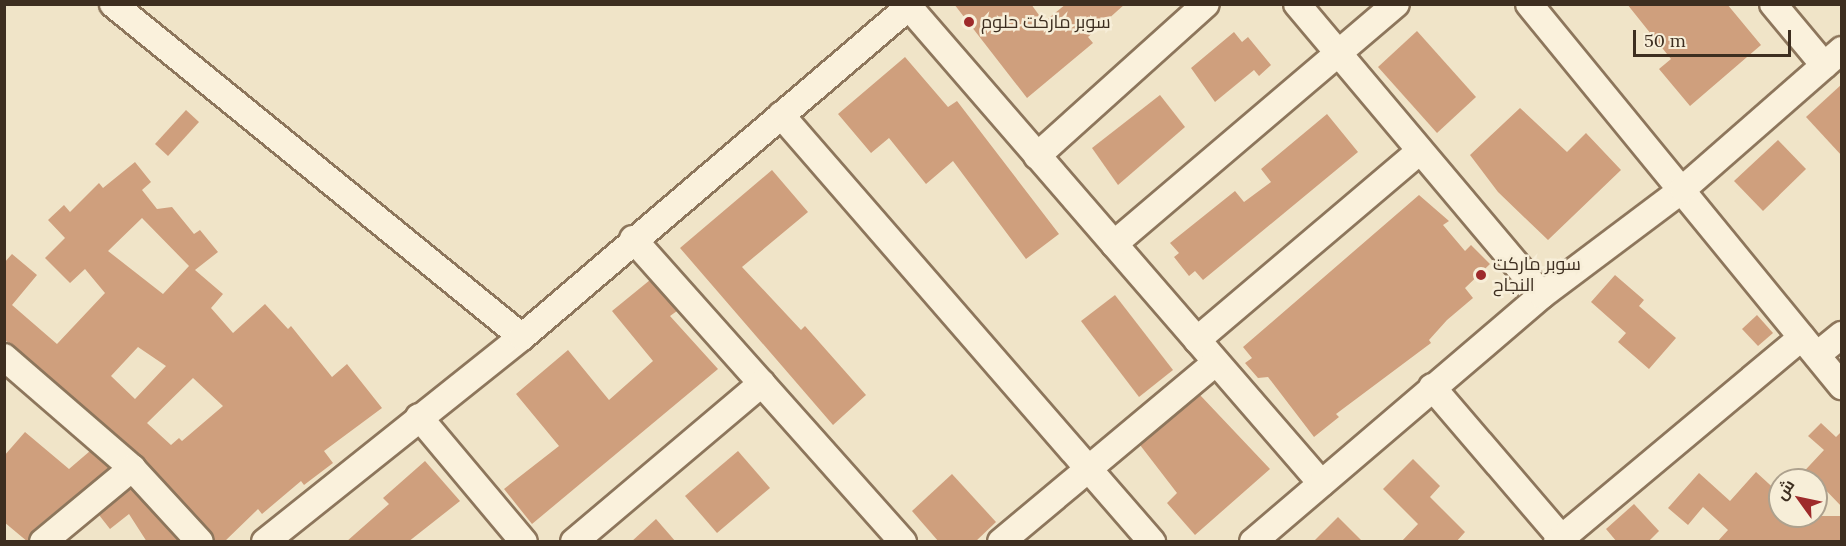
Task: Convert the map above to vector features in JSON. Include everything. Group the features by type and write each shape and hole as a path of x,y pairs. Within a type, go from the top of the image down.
{"street":[{"path":"113,4 522,337"},
{"path":"1037,156 1206,4"},
{"path":"1297,4 1542,295"},
{"path":"1114,244 1339,55 1396,4"},
{"path":"1529,4 1683,189 1842,386"},
{"path":"1253,542 1542,295 1683,189 1833,57 1773,4"},
{"path":"265,542 418,417 522,337 633,239 910,6 1321,483"},
{"path":"781,115 1152,542"},
{"path":"1197,340 1420,151"},
{"path":"633,239 903,542"},
{"path":"1432,387 1562,540 1810,346 1842,335"},
{"path":"4,357 132,468 200,542"},
{"path":"1001,542 1216,362"},
{"path":"574,542 762,384"},
{"path":"418,417 524,542"},
{"path":"44,542 132,468"}],"building":[{"path":"954,4 1031,4 1044,22 1066,4 1125,4 1088,37 1093,43 1027,98"},
{"path":"1627,4 1727,4 1761,45 1690,106 1659,69 1671,59"},
{"path":"1417,31 1476,97 1437,133 1378,67"},
{"path":"1234,32 1242,42 1248,37 1271,65 1259,76 1254,70 1215,102 1191,68"},
{"path":"905,57 948,107 957,101 1059,234 1026,259 953,161 926,184 889,138 871,153 838,114"},
{"path":"1842,84 1842,156 1806,117"},
{"path":"1160,95 1185,127 1118,185 1092,148"},
{"path":"1520,108 1567,152 1586,133 1621,170 1548,240 1498,192 1470,155"},
{"path":"186,110 199,122 168,156 155,144"},
{"path":"1327,114 1358,152 1203,280 1195,271 1189,276 1174,257 1179,253 1170,243 1235,191 1244,202 1271,182 1261,169"},
{"path":"1778,140 1806,169 1763,211 1734,181"},
{"path":"135,162 151,182 142,190 157,209 172,207 194,234 200,230 218,252 195,270 223,294 211,308 233,333 265,304 288,329 291,326 332,377 347,364 382,408 324,451 333,463 304,485 301,481 262,514 258,509 224,542 215,542 142,457 4,339 4,263 12,254 37,275 12,305 57,344 105,293 85,269 70,283 45,258 65,238 48,220 64,205 70,212 99,183 103,188","holes":["142,218 189,266 163,294 108,251","138,347 166,366 135,399 111,376","193,378 223,406 182,441 179,438 171,445 147,423"]},
{"path":"772,170 808,212 742,267 801,330 805,326 866,395 833,425 680,248"},
{"path":"1419,195 1449,221 1443,225 1465,251 1471,245 1490,264 1465,288 1473,298 1447,320 1429,340 1431,343 1336,414 1339,417 1314,437 1268,377 1258,378 1245,363 1252,358 1243,347"},
{"path":"1615,275 1644,300 1639,306 1676,338 1649,369 1618,342 1626,333 1591,302"},
{"path":"650,280 677,311 670,316 718,369 532,524 504,489 559,446 516,394 568,350 609,400 653,361 612,311"},
{"path":"1115,295 1173,370 1139,397 1081,321"},
{"path":"1757,315 1773,333 1758,346 1742,329"},
{"path":"1200,395 1270,469 1195,535 1167,503 1177,493 1140,445"},
{"path":"1821,423 1836,437 1842,431 1842,507 1828,492 1828,468 1807,468 1824,450 1808,436"},
{"path":"25,432 69,469 90,451 109,468 33,530 28,542 4,522 4,456"},
{"path":"738,451 770,488 717,533 685,496"},
{"path":"1413,459 1440,486 1430,497 1465,532 1456,542 1401,542 1418,524 1383,489"},
{"path":"425,461 460,501 408,542 346,542 389,504 383,498"},
{"path":"1756,472 1768,483 1768,528 1828,528 1828,516 1842,516 1842,542 1717,542 1728,530 1703,507 1688,525 1668,508 1699,473 1730,501"},
{"path":"952,474 996,522 975,542 939,542 912,511"},
{"path":"131,489 179,542 147,542 129,514 110,529 99,515"},
{"path":"1634,504 1659,531 1648,542 1617,542 1606,529"},
{"path":"1338,517 1363,542 1313,542"},
{"path":"656,519 676,542 631,542"}],"place":[{"name":"سوبر ماركت حلوم","path":"969,22"},
{"name":"سوبر ماركت النجاح","path":"1481,275"}]}
